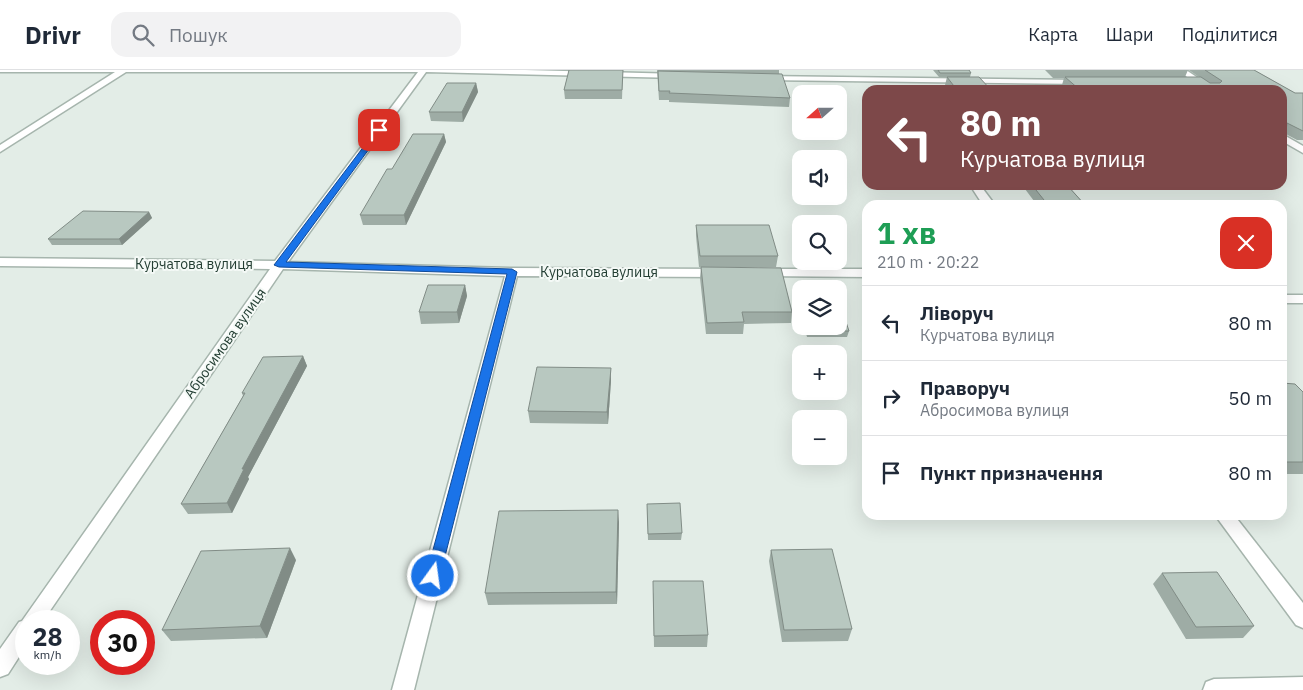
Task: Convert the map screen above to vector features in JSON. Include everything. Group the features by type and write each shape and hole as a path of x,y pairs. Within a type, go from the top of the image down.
{"street":[{"path":"0,70 424,70 692,77"},
{"name":"Абросимова вулиця","path":"40,610 279,265 424,70"},
{"path":"892,70 903,85"},
{"path":"1181,70 1204,85"},
{"path":"0,149 123,71"},
{"path":"751,78 1090,82"},
{"path":"1180,82 1200,82"},
{"path":"1287,139 1303,150"},
{"name":"Курчатова вулиця","path":"0,262 279,265 512,272 729,273"},
{"path":"403,690 512,272"},
{"path":"749,273 862,273"},
{"path":"1287,299 1303,299"},
{"path":"1228,520 1303,619"},
{"path":"0,667 15,645"},
{"path":"1214,690 1303,688"}],"building":[{"path":"569,70 623,70 622,90 564,90"},
{"path":"938,70 969,70 971,73 940,73"},
{"path":"1205,70 1254,70 1281,85 1074,85 1065,77 1201,77 1210,83 1220,83 1222,81"},
{"path":"658,71 782,74 790,98 659,91"},
{"path":"947,77 979,77 986,85 953,85"},
{"path":"447,83 476,83 462,112 429,112"},
{"path":"1287,89 1295,93 1303,93 1303,131 1287,123"},
{"path":"413,134 444,134 404,215 360,215 387,169 392,169"},
{"path":"1036,190 1072,190 1080,200 1044,200"},
{"path":"83,211 149,212 119,239 48,239"},
{"path":"696,225 769,225 778,256 700,256"},
{"path":"701,267 781,268 792,312 742,312 744,322 707,323"},
{"path":"428,285 465,285 457,312 419,312"},
{"path":"303,356 242,469 244,469 227,503 181,504 245,393 242,393 263,357"},
{"path":"537,367 611,368 607,412 528,411"},
{"path":"1287,383 1295,384 1303,392 1303,462 1287,462"},
{"path":"680,503 682,533 648,534 647,504"},
{"path":"618,510 616,592 485,593 499,511"},
{"path":"290,548 260,626 162,630 201,551"},
{"path":"832,549 852,629 784,630 771,550"},
{"path":"1217,572 1254,626 1196,627 1162,573"},
{"path":"653,581 703,581 708,635 654,636"}],"route":[{"path":"379,130 279,265 512,272 433,576"}]}
